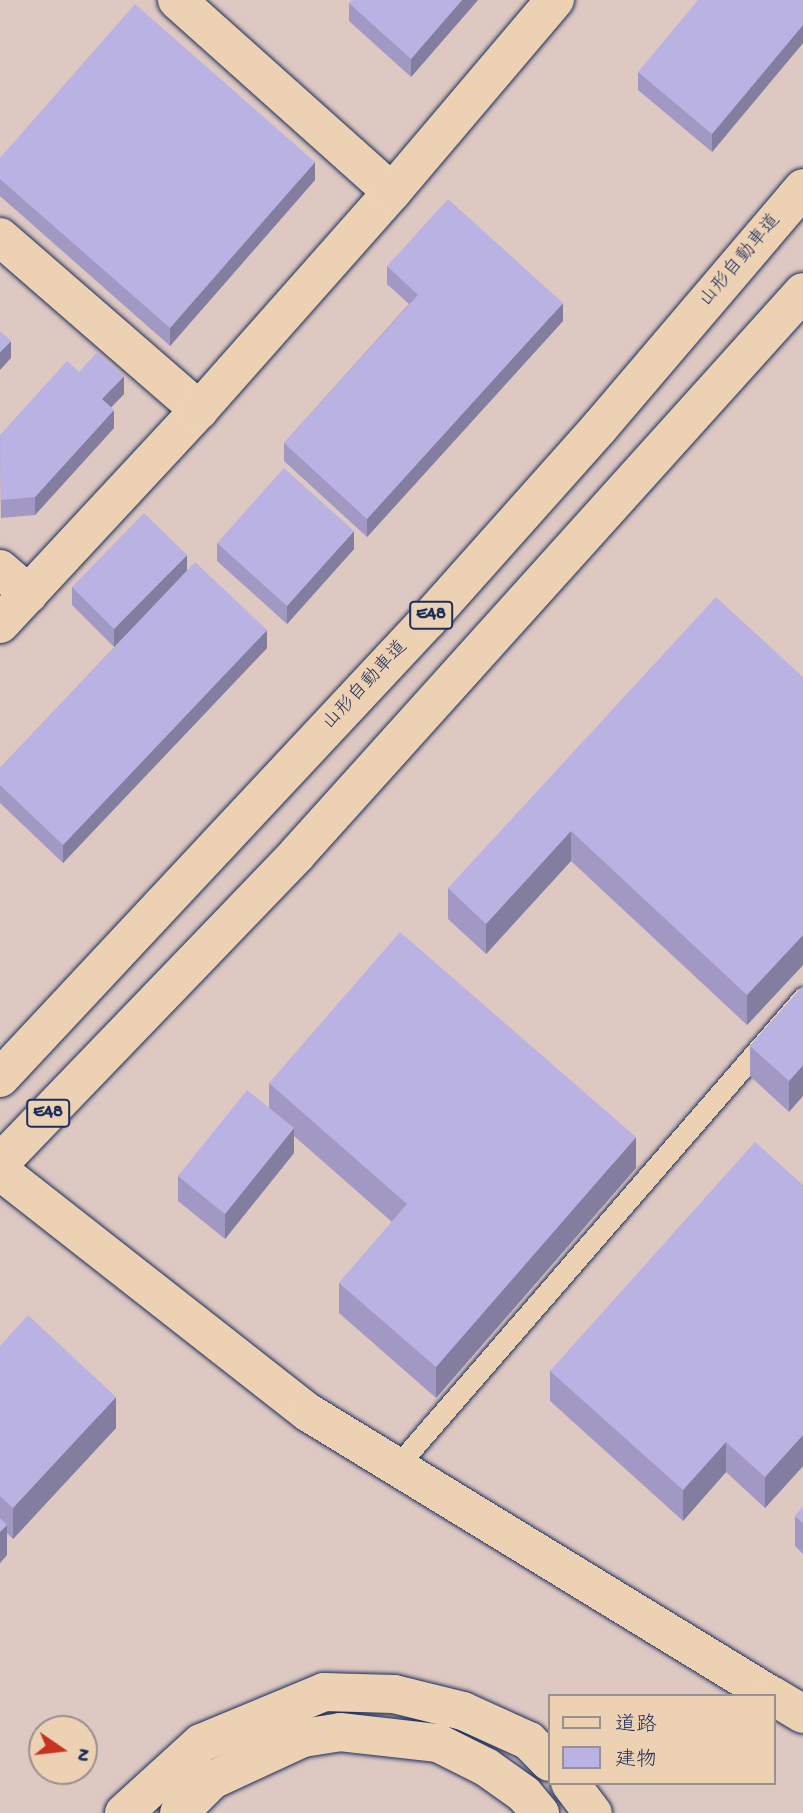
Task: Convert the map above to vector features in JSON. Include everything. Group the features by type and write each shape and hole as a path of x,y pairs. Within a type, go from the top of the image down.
{"main road":[{"path":"177,0 393,192"},
{"path":"0,624 199,410 393,192 555,0"},
{"name":"山形自動車道","path":"0,1078 47,1031 428,620 598,428 803,188"},
{"path":"0,237 199,410"},
{"name":"E48","path":"0,1163 298,854 803,292"},
{"path":"0,569 29,594"},
{"path":"0,1171 309,1413 770,1694"},
{"path":"124,1813 201,1743 324,1692 394,1694 463,1711 529,1741 548,1761"},
{"path":"775,1697 803,1714"},
{"path":"179,1813 212,1780 303,1738 341,1732 438,1743 486,1768 524,1794 540,1813"},
{"path":"572,1785 593,1813"}],"lane":[{"path":"397,1466 803,998"}],"building":[{"path":"352,0 462,0 411,59 349,3"},
{"path":"698,0 803,0 803,25 712,134 638,72"},
{"path":"135,4 315,162 170,328 0,179 0,158"},
{"path":"448,199 563,303 367,519 284,443 418,295 387,266"},
{"path":"0,331 11,341 0,352"},
{"path":"97,352 124,376 102,399 114,410 35,497 1,500 0,435 67,361 79,372"},
{"path":"284,468 354,531 287,606 217,543"},
{"path":"144,513 187,555 114,629 72,587"},
{"path":"195,562 267,630 63,845 0,785 0,768"},
{"path":"716,597 803,677 803,935 747,995 571,831 486,924 448,888"},
{"path":"400,932 636,1137 436,1367 339,1283 407,1204 269,1083"},
{"path":"803,986 803,1065 789,1081 750,1046"},
{"path":"247,1090 294,1128 225,1214 178,1176"},
{"path":"755,1142 803,1185 803,1435 765,1477 726,1442 683,1490 550,1371"},
{"path":"28,1315 116,1397 13,1508 0,1496 0,1346"},
{"path":"803,1507 803,1523 795,1516"},
{"path":"0,1518 7,1525 0,1532"}]}
